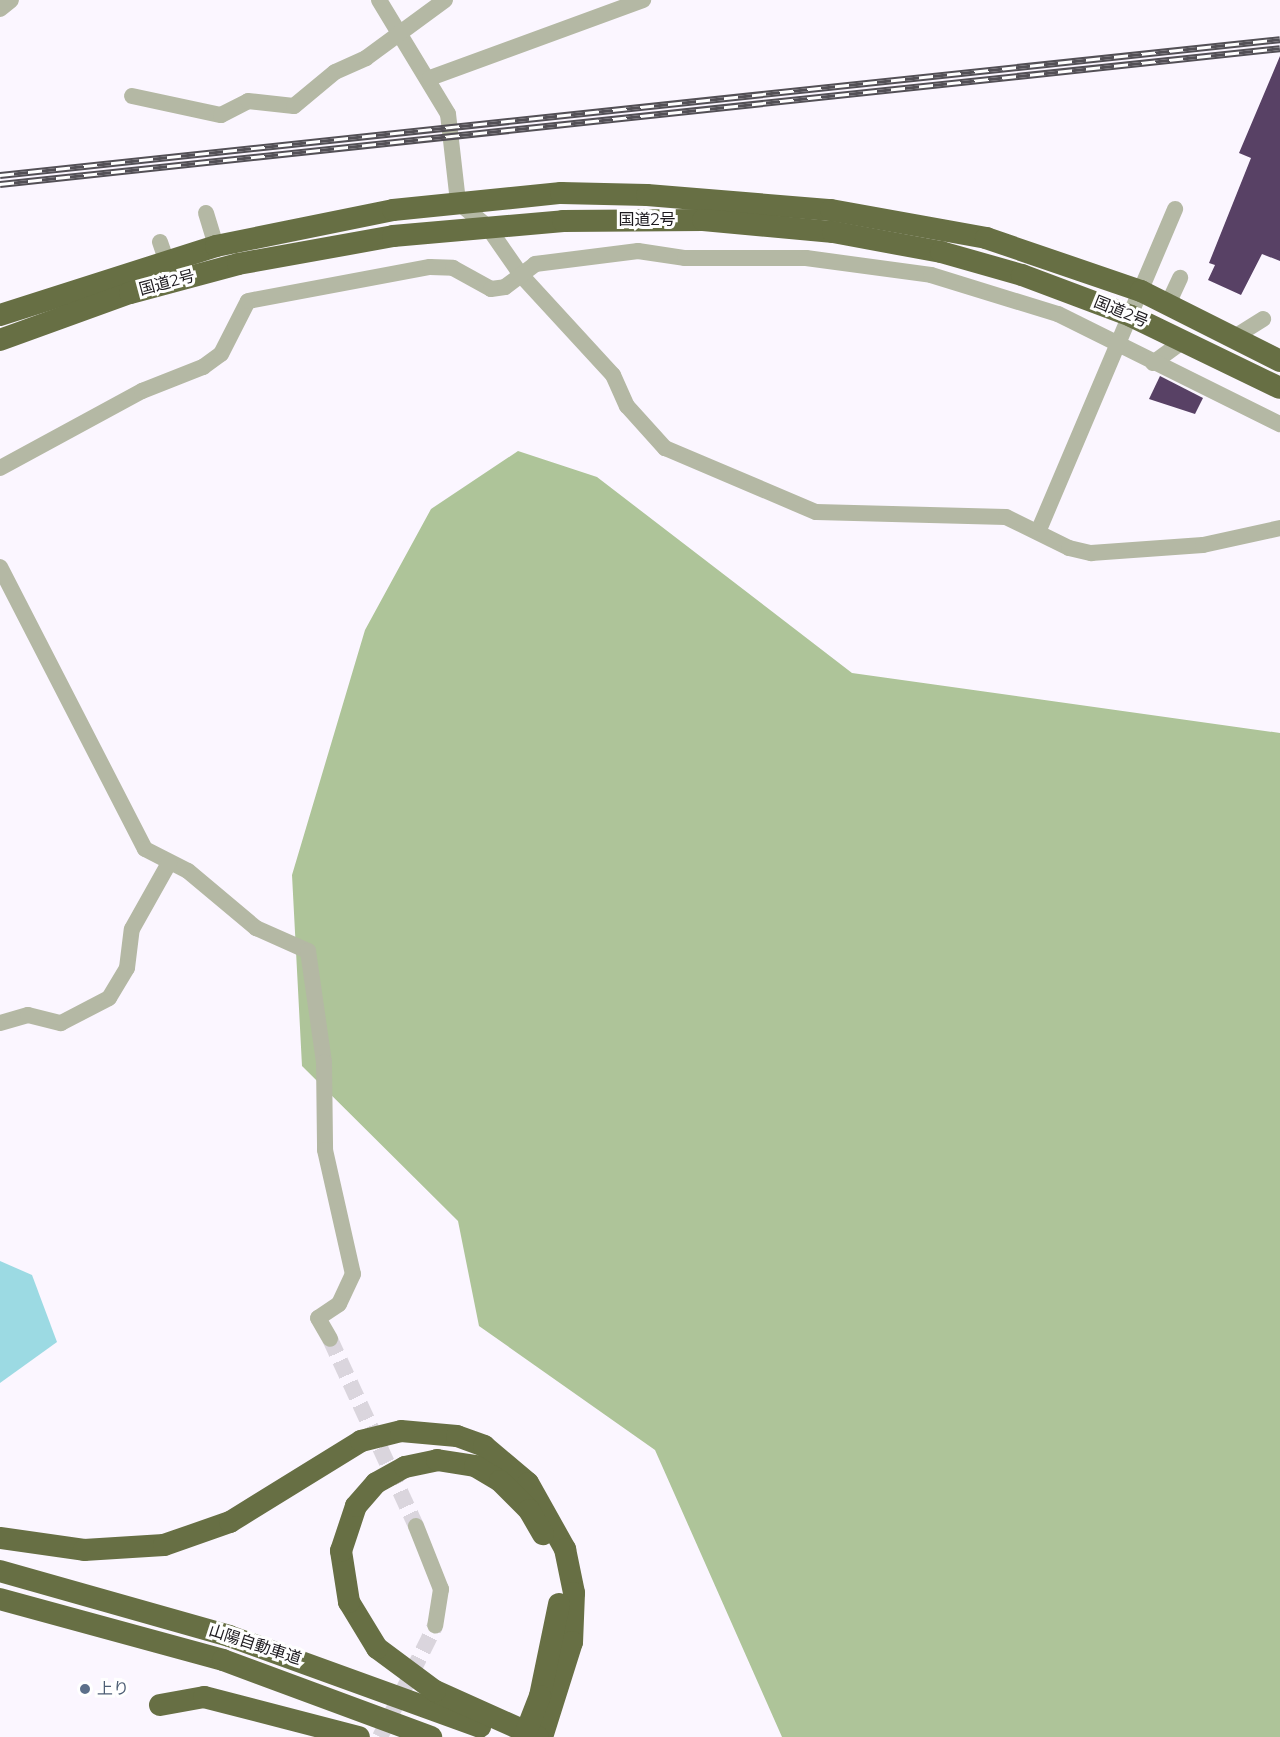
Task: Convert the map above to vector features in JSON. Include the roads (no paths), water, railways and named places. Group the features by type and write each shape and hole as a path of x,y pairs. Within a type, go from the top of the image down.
{"highway":[{"name":"国道2号","path":"0,315 163,250 216,246 458,202 561,194 646,195 831,210 986,238 1141,291 1236,336 1280,361"},
{"name":"国道2号","path":"0,340 130,293 238,264 393,236 487,226 703,220 833,232 941,252 1131,316 1185,340 1280,388"},
{"path":"0,1538 84,1550 164,1545 230,1522 361,1441 401,1431 458,1436 484,1446 519,1473 561,1537 574,1607 572,1642 547,1700 524,1737"},
{"path":"421,1462 463,1463 500,1481 529,1510 547,1544 558,1592 556,1639 547,1700 540,1737 435,1691 383,1653 355,1617 344,1586 341,1551 356,1506 376,1483 421,1462"},
{"name":"山陽自動車道","path":"0,1571 229,1636 360,1680 504,1737"},
{"name":"山陽自動車道","path":"0,1599 223,1660 431,1737"},
{"path":"160,1705 204,1697 359,1737"}],"street":[{"path":"0,9 11,0"},
{"path":"132,96 221,115 248,101 294,106 335,72 404,33 445,0"},
{"path":"430,78 643,0"},
{"path":"384,2 430,78 448,114 458,202 487,226 521,275 613,375 639,421 687,460 816,512 957,512 1006,517 1069,548 1114,553 1203,545 1280,528"},
{"path":"1038,532 1121,342 1175,209"},
{"path":"206,213 216,246"},
{"path":"0,468 142,391 203,367 221,354 248,301 430,267 453,268 491,289 521,275 535,264 561,258 638,251 685,258 806,258 931,275 1058,314 1121,342 1153,363 1217,388 1280,424"},
{"path":"1168,304 1180,278"},
{"path":"1236,336 1263,319"},
{"path":"1153,363 1185,340"},
{"path":"0,567 145,849 188,871 256,928 308,951 313,967 324,1062 325,1150 353,1274 339,1304 318,1318 330,1339"},
{"path":"0,1023 28,1015 61,1023 110,998 127,968 132,929 169,863"},
{"path":"416,1526 441,1589 435,1626"}],"water":[{"path":"0,1261 32,1275 57,1342 0,1383"}],"tunnel":[{"path":"330,1339 416,1526"},
{"path":"380,1737 435,1626"}],"railway":[{"path":"0,175 1280,39"},
{"path":"0,184 1280,48"}],"place":[{"name":"上り","path":"85,1689"}]}
